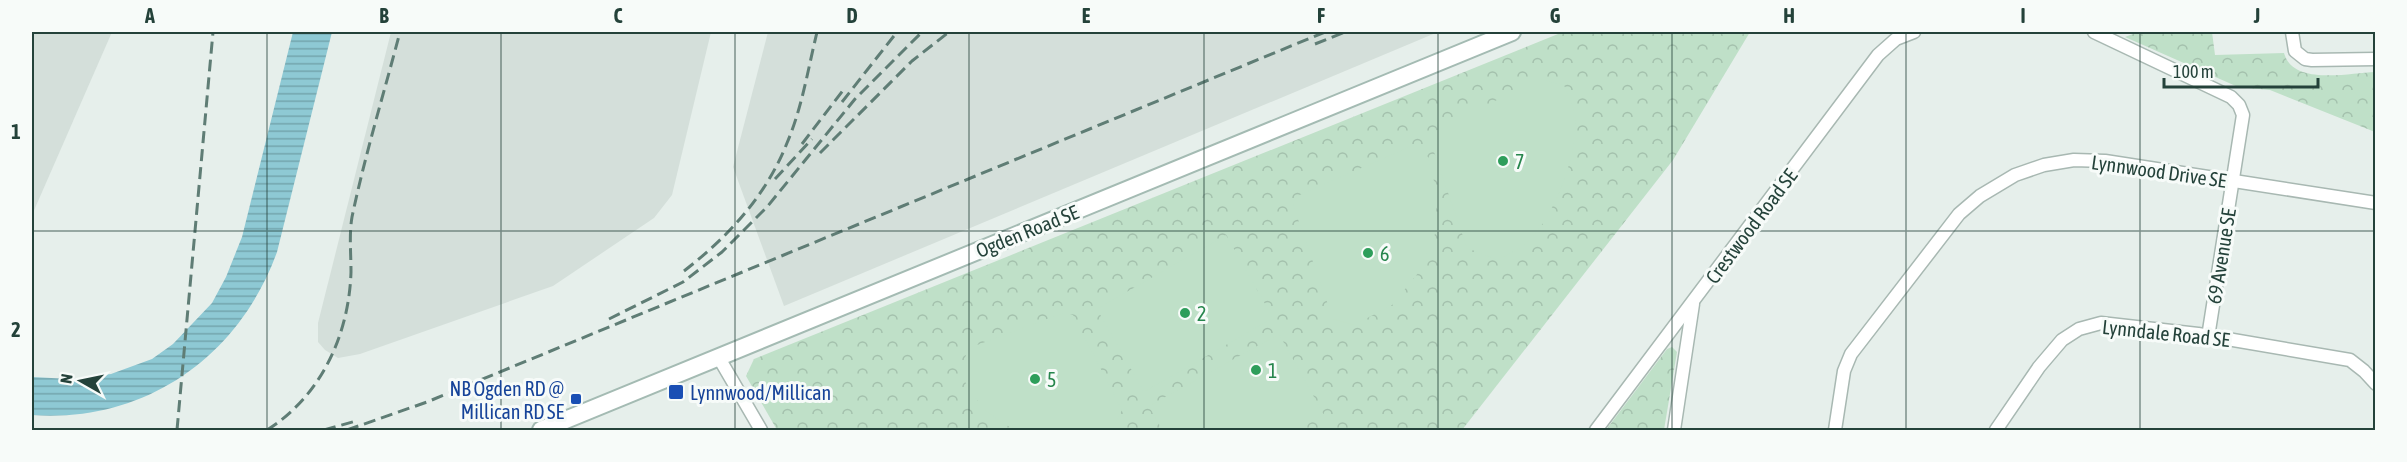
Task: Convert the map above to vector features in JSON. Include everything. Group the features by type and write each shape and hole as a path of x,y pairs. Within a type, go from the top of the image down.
{"street":[{"name":"Ogden Road SE","path":"541,430 1512,32"},
{"name":"Crestwood Road SE","path":"1596,430 1878,55 1896,39 1914,32"},
{"name":"69 Avenue SE","path":"2094,32 2231,97 2239,105 2243,115 2208,337"},
{"path":"2292,32 2295,51 2312,60 2376,59"},
{"name":"Lynnwood Drive SE","path":"1834,430 1844,371 1851,354 1959,214 1991,188 2015,175 2044,165 2089,160 2376,203"},
{"path":"1674,430 1693,303"},
{"name":"Lynndale Road SE","path":"1996,430 2038,367 2061,340 2079,329 2101,323 2208,337 2350,360 2376,384"},
{"path":"719,358 761,430"}],"shaded area":[{"path":"32,32 112,32 32,215"},
{"path":"391,32 711,32 672,195 654,218 553,286 360,354 338,358 325,350 318,342 318,323"},
{"path":"768,32 1438,32 784,306 733,167"}],"green space":[{"path":"1563,32 1750,32 1673,160 1462,430 777,430 746,376 754,359"},
{"path":"2138,32 2212,32 2215,55 2284,53 2289,63 2298,70 2310,74 2337,75 2375,72 2375,132 2270,90 2238,87 2125,37"},
{"name":"7","path":"1539,79 1564,85 1572,104 1575,126 1570,162 1556,200 1536,232 1523,246 1498,260 1467,248 1431,143 1433,132"},
{"name":"6","path":"1414,145 1428,157 1437,193 1435,234 1419,272 1392,305 1354,325 1333,319 1293,205 1295,197"},
{"name":"2","path":"1226,235 1273,318 1144,392 1097,309"},
{"name":"5","path":"1063,313 1073,315 1122,410 1112,430 1020,430 1005,425 984,409 968,388 960,370 969,348"},
{"name":"1","path":"1279,334 1324,415 1297,430 1162,430 1149,406"},
{"path":"1672,347 1677,352 1664,430 1606,430 1667,349"}],"water":[{"path":"293,32 332,32 277,252 260,289 239,323 213,352 183,376 149,395 113,408 73,415 32,415 32,377 71,379 111,374 152,359 173,344 212,303 226,277 242,237"}],"railway":[{"path":"177,430 213,32"},
{"path":"267,430 303,400 317,382 338,341 349,295 352,217 400,32"},
{"path":"684,271 730,230 768,181 787,143 797,116 817,32"},
{"path":"842,102 897,32"},
{"path":"609,319 683,282 722,252 767,207 855,99 922,32"},
{"path":"820,153 912,61 949,32"},
{"path":"347,430 427,402 1325,32"},
{"path":"1315,44 1345,32"},
{"path":"802,144 844,89"},
{"path":"775,179 812,139"},
{"path":"324,430 356,421"}],"place":[{"name":"7","path":"1503,161"},
{"name":"6","path":"1368,253"},
{"name":"2","path":"1185,313"},
{"name":"1","path":"1256,370"},
{"name":"5","path":"1035,379"},
{"name":"Lynnwood/Millican","path":"676,392"},
{"name":"NB Ogden RD @ Millican RD SE","path":"576,399"}]}
